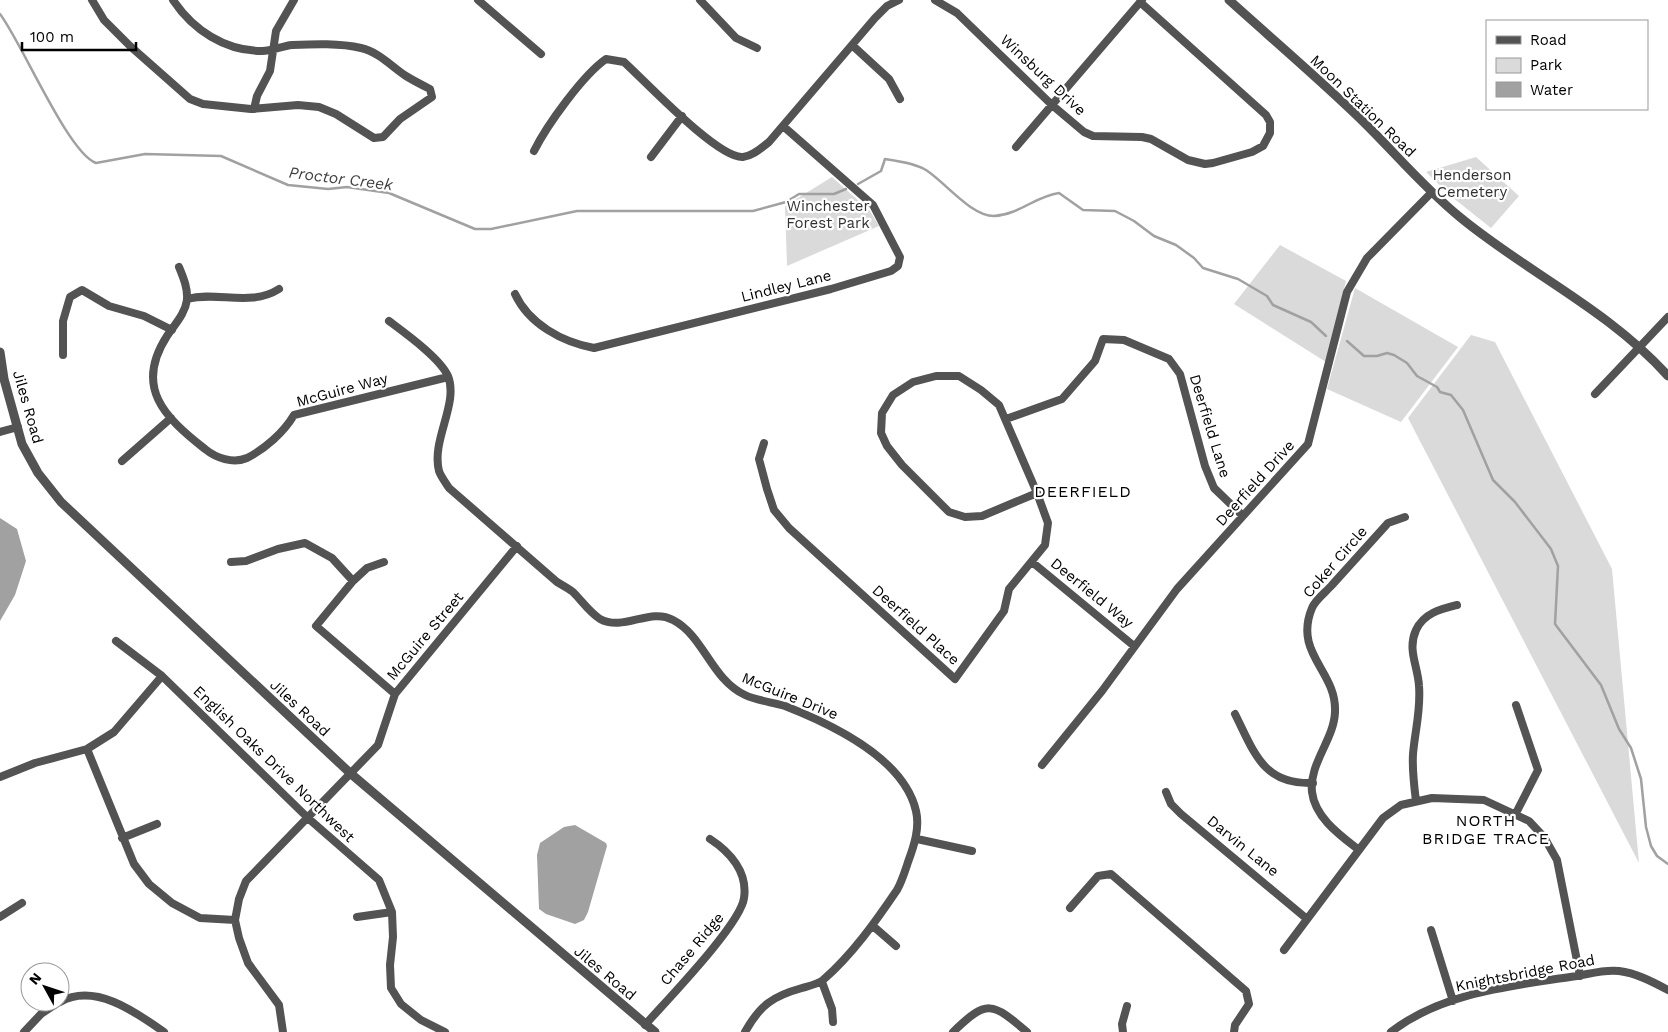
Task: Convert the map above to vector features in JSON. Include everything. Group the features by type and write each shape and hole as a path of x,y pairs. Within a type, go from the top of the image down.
{"street":[{"path":"92,0 110,27 190,99 203,104 254,109 319,106 336,114 374,138 383,136 400,120 432,97 430,90 406,76 386,60 363,48 323,45 291,46 251,51 218,40 192,24 173,0"},
{"path":"254,109 257,96 270,72 276,30 294,0"},
{"path":"478,0 542,54"},
{"path":"700,0 736,38 757,48"},
{"path":"534,150 541,137 584,80 606,59 624,62 707,140 726,153 742,157 757,152 881,12 899,0"},
{"name":"Winsburg Drive","path":"935,0 957,13 1052,105 1084,132 1094,136 1151,139 1181,156 1205,164 1252,152 1267,140 1270,126 1266,115 1141,1"},
{"name":"Moon Station Road","path":"1229,0 1351,110 1431,192 1487,239 1579,301 1640,347 1668,376"},
{"path":"1016,148 1141,1"},
{"path":"852,45 889,79 900,99"},
{"path":"651,157 682,116"},
{"name":"Lindley Lane","path":"515,294 521,307 535,321 560,337 594,348 831,289 891,271 898,266 900,257 873,205 782,126"},
{"name":"Deerfield Drive","path":"1042,765 1102,691 1177,589 1308,444 1344,298 1362,266 1431,192"},
{"path":"179,266 186,285 187,299 201,295 259,297 267,296 278,289"},
{"path":"63,355 63,321 70,297 82,290 108,306 144,316 172,330"},
{"name":"McGuire Way","path":"187,299 178,324 172,330 154,361 152,374 160,407 210,453 226,460 240,461 257,453 288,424 294,415 448,377"},
{"path":"1596,394 1668,316"},
{"path":"389,321 439,364 448,377"},
{"name":"Deerfield Lane","path":"1006,418 1062,399 1095,361 1103,339 1124,340 1169,359 1180,374 1205,466 1214,488 1243,516"},
{"name":"Jiles Road","path":"0,352 4,379 20,437 28,457 61,502 350,773 655,1032"},
{"name":"Deerfield Place","path":"764,443 759,459 774,510 789,528 955,679 1004,612 1009,589 1045,545 1048,536 1048,523 1037,493 1006,418 999,405 959,376 936,376 912,382 893,395 882,413 881,433 887,446 902,465 949,512 965,517 982,516 1037,493"},
{"name":"McGuire Drive","path":"448,377 449,402 437,450 439,472 449,488 572,592 600,619 616,623 628,623 652,616 672,619 690,635 729,686 747,696 785,706 842,732 887,763 908,788 917,812 917,839 899,887 872,926 822,982"},
{"path":"122,461 170,418"},
{"path":"0,432 18,427"},
{"name":"Coker Circle","path":"1359,850 1322,817 1312,794 1313,773 1335,713 1333,689 1308,646 1307,632 1312,607 1388,523 1405,517"},
{"path":"231,562 246,561 278,549 305,543 332,558 353,581"},
{"name":"McGuire Street","path":"235,920 239,899 246,881 262,862 309,819 378,745 395,694 518,546"},
{"path":"384,562 367,568 353,581 316,626 395,694"},
{"name":"Deerfield Way","path":"1032,562 1134,646"},
{"path":"1416,800 1413,778 1413,753 1421,708 1419,680 1411,650 1416,630 1422,619 1439,609 1457,605"},
{"name":"English Oaks Drive Northwest","path":"116,641 162,676 309,819 378,880 392,912 391,988 401,1004 421,1020 445,1032"},
{"path":"0,777 35,762 87,749 114,732 162,676"},
{"path":"1516,705 1538,770 1516,814"},
{"path":"1235,714 1256,757 1271,774 1294,784 1313,783"},
{"path":"87,749 134,864 144,877 172,903 200,918 235,920 248,963 279,1005 283,1032"},
{"name":"Darvin Lane","path":"1166,792 1171,804 1181,814 1307,919"},
{"path":"1284,950 1384,818 1401,805 1416,800 1432,798 1484,800 1529,821 1544,837 1556,860 1580,976"},
{"path":"122,838 157,824"},
{"name":"Chase Ridge","path":"646,1025 729,928 742,908 744,898 742,876 726,849 710,839"},
{"path":"917,839 972,851"},
{"path":"1070,908 1098,876 1111,874 1246,991 1250,998 1249,1004 1235,1026 1234,1032"},
{"path":"0,917 22,904"},
{"path":"357,917 392,912"},
{"path":"872,926 896,946"},
{"path":"1431,930 1453,1000"},
{"name":"Knightsbridge Road","path":"1391,1032 1423,1011 1453,1000 1516,985 1580,976 1598,971 1619,971 1635,974 1668,990"},
{"path":"745,1032 756,1014 767,1003 784,993 822,982 832,1009 833,1022"},
{"path":"70,1000 84,996 110,1001 132,1010 164,1032"},
{"path":"1123,1032 1122,1024 1127,1006"},
{"path":"953,1032 974,1012 984,1008 997,1010 1028,1032"},
{"path":"24,1032 44,1012"}],"green space":[{"name":"Henderson Cemetery","path":"1476,157 1519,196 1491,228 1452,197 1426,172"},
{"name":"Winchester Forest Park","path":"832,177 870,211 879,226 787,266 785,206"},
{"path":"1280,245 1346,281 1326,362 1234,304"},
{"path":"1355,288 1458,347 1401,422 1327,389"},
{"path":"1471,335 1495,342 1612,569 1639,863 1408,418"}],"water":[{"path":"0,518 17,529 26,561 15,595 0,621"},
{"path":"575,825 606,843 607,846 588,912 584,920 575,924 546,914 539,909 537,855 540,843 564,827"}],"waterway":[{"name":"Proctor Creek","path":"0,14 72,140 85,155 96,163 145,154 221,156 288,185 328,189 347,187 389,193 475,229 491,229 577,211 753,211 786,202 799,194 834,194 846,189"},
{"name":"Proctor Creek","path":"858,184 881,171 885,159 911,164 926,170 968,205 985,215 1003,215 1059,193 1083,210 1115,211 1134,221 1154,236 1176,245 1194,258 1203,268 1238,279 1267,296 1273,305 1311,322 1326,336"},
{"name":"Proctor Creek","path":"1347,341 1364,356 1377,356 1387,353 1394,355 1407,363 1417,376 1437,387 1440,392 1451,395 1463,410 1493,480 1515,502 1551,549 1558,566 1555,624 1601,685 1619,729 1631,748 1641,779 1646,827 1651,846 1657,856 1668,864"}],"district":[{"name":"DEERFIELD","path":"1083,491"},
{"name":"NORTH BRIDGE TRACE","path":"1486,829"}]}
